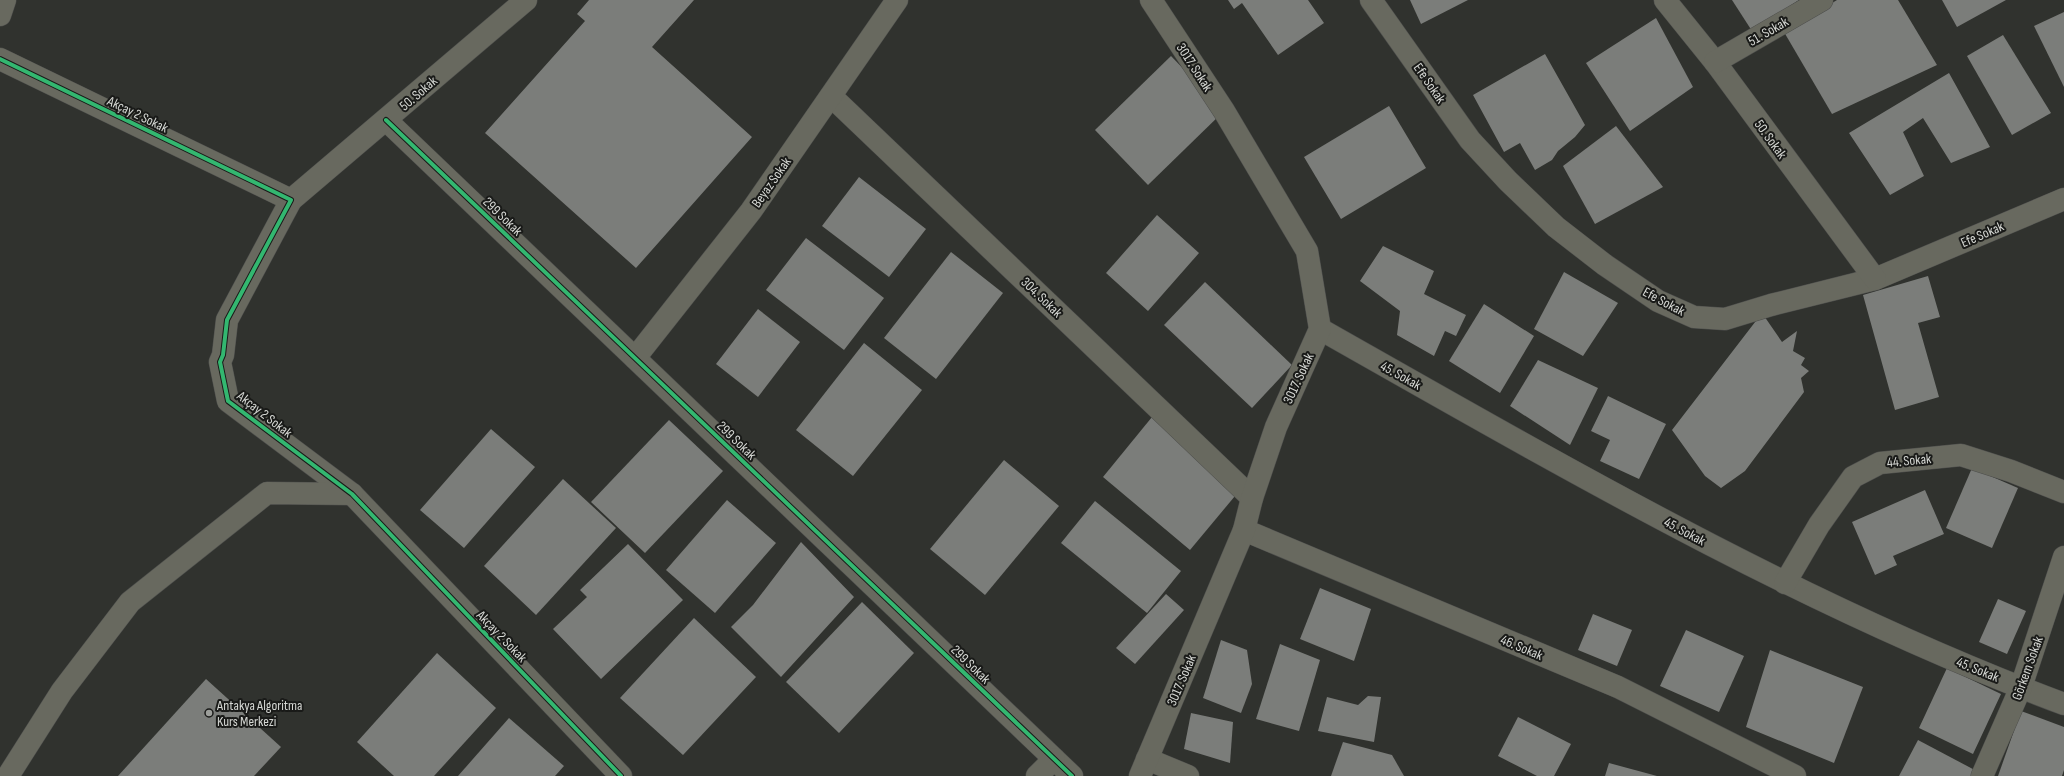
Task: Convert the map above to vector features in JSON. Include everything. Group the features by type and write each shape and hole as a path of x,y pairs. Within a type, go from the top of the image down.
{"street":[{"path":"0,15 5,0"},
{"name":"50. Sokak","path":"291,200 526,0"},
{"name":"Beyaz Sokak","path":"635,358 751,211 898,0"},
{"name":"3017. Sokak","path":"1143,768 1244,530 1252,498 1276,427 1320,329 1307,251 1224,110 1151,0"},
{"name":"Efe Sokak","path":"1371,0 1470,140 1508,181 1556,227 1605,265 1658,301 1694,317 1725,319 1771,305 1875,279 2064,199"},
{"name":"50. Sokak","path":"1665,0 1715,62 1875,279"},
{"name":"51. Sokak","path":"1715,62 1822,0"},
{"name":"Akçay 2 Sokak","path":"0,59 291,200 227,320 223,355 220,362 228,401 352,494 621,776"},
{"name":"304. Sokak","path":"831,96 1252,498"},
{"name":"299 Sokak","path":"386,120 1072,776"},
{"name":"45. Sokak","path":"1320,329 1509,436 1785,583 1932,650 2064,704"},
{"name":"44. Sokak","path":"1785,583 1819,525 1853,477 1880,463 1961,455 2012,471 2064,492"},
{"path":"8,776 62,691 130,602 267,493 352,494"},
{"name":"46. Sokak","path":"1244,530 1618,687 1795,776"},
{"name":"Görkem Sokak","path":"1982,776 2021,687 2064,557"},
{"path":"1037,776 1054,759"},
{"path":"1143,768 1188,776"}],"building":[{"path":"589,0 694,0 652,47 752,137 636,268 485,133 585,21 577,14"},
{"path":"1228,0 1308,0 1324,23 1278,55 1242,3 1234,9"},
{"path":"1410,0 1468,0 1421,24"},
{"path":"1732,0 1799,0 1752,31"},
{"path":"1837,0 1898,0 1937,65 1832,114 1784,32"},
{"path":"1942,0 2006,0 1957,27"},
{"path":"2064,12 2064,87 2034,26"},
{"path":"1656,18 1693,87 1630,131 1586,63"},
{"path":"2003,35 2051,113 2012,135 1967,56"},
{"path":"1545,54 1585,125 1575,137 1558,151 1552,160 1535,170 1520,143 1504,152 1473,95"},
{"path":"1171,56 1224,111 1148,185 1095,130"},
{"path":"1949,73 1990,147 1951,163 1923,118 1903,132 1924,176 1890,195 1849,133"},
{"path":"1389,106 1426,168 1341,219 1304,157"},
{"path":"1616,126 1663,187 1595,224 1563,166"},
{"path":"859,177 926,229 889,277 822,226"},
{"path":"1157,215 1199,253 1148,311 1106,273"},
{"path":"806,238 884,298 844,350 766,290"},
{"path":"1383,246 1434,271 1424,294 1466,315 1456,336 1445,331 1434,356 1397,335 1400,311 1360,281"},
{"path":"951,252 1003,293 936,379 884,338"},
{"path":"1564,272 1618,303 1583,356 1534,329"},
{"path":"1928,276 1940,317 1918,323 1939,397 1895,410 1863,295"},
{"path":"1205,282 1292,365 1252,408 1164,325"},
{"path":"1484,304 1534,336 1500,393 1449,361"},
{"path":"758,309 800,342 758,397 716,364"},
{"path":"1762,313 1782,342 1797,331 1793,351 1805,358 1801,365 1809,371 1801,378 1804,392 1745,471 1721,488 1705,476 1672,430"},
{"path":"864,343 922,390 853,476 796,430"},
{"path":"1538,360 1598,388 1570,445 1510,406"},
{"path":"1608,396 1666,424 1639,479 1600,461 1610,440 1591,431"},
{"path":"1152,417 1240,490 1190,550 1103,477"},
{"path":"669,420 723,471 645,553 591,502"},
{"path":"491,429 535,467 464,548 420,510"},
{"path":"1004,460 1059,506 985,595 930,549"},
{"path":"1972,468 2018,488 1992,548 1946,528"},
{"path":"563,479 616,528 536,615 484,566"},
{"path":"1925,490 1944,534 1893,556 1897,565 1875,575 1852,522"},
{"path":"727,500 776,543 715,613 666,570"},
{"path":"1095,501 1181,571 1147,613 1061,543"},
{"path":"801,542 854,597 781,677 731,627 753,605"},
{"path":"628,544 683,600 601,679 553,629 587,597 580,590"},
{"path":"1320,588 1371,609 1354,661 1300,639"},
{"path":"1166,594 1184,610 1135,664 1116,648"},
{"path":"1998,599 2026,611 2007,654 1979,642"},
{"path":"862,602 914,653 839,733 786,682"},
{"path":"1593,614 1632,630 1617,666 1578,650"},
{"path":"694,618 756,677 683,755 620,698"},
{"path":"1686,630 1744,656 1719,712 1660,686"},
{"path":"1221,640 1247,650 1252,684 1241,713 1203,698"},
{"path":"1280,644 1320,660 1299,731 1256,719"},
{"path":"1770,650 1863,687 1834,763 1746,727"},
{"path":"437,653 496,708 434,776 394,776 357,742"},
{"path":"1947,668 2001,694 1973,754 1919,728"},
{"name":"Antakya Algoritma Kurs Merkezi","path":"206,679 281,747 254,776 118,776"},
{"path":"1368,696 1381,697 1374,742 1318,731 1327,697 1358,705"},
{"path":"2021,711 2064,727 2064,770 2062,776 1998,776"},
{"path":"1191,713 1233,722 1230,763 1184,749"},
{"path":"1518,717 1571,744 1554,776 1537,776 1498,756"},
{"path":"509,718 564,766 555,776 458,776"},
{"path":"1918,740 1986,776 1899,776"},
{"path":"1343,742 1392,755 1404,776 1331,776"},
{"path":"1609,763 1657,776 1605,776"}],"cycle path":[{"path":"0,59 291,200 227,320 223,355 220,362 228,401 352,494 621,776"},
{"path":"386,120 1072,776"}],"place":[{"name":"Antakya Algoritma Kurs Merkezi","path":"209,713"}]}
